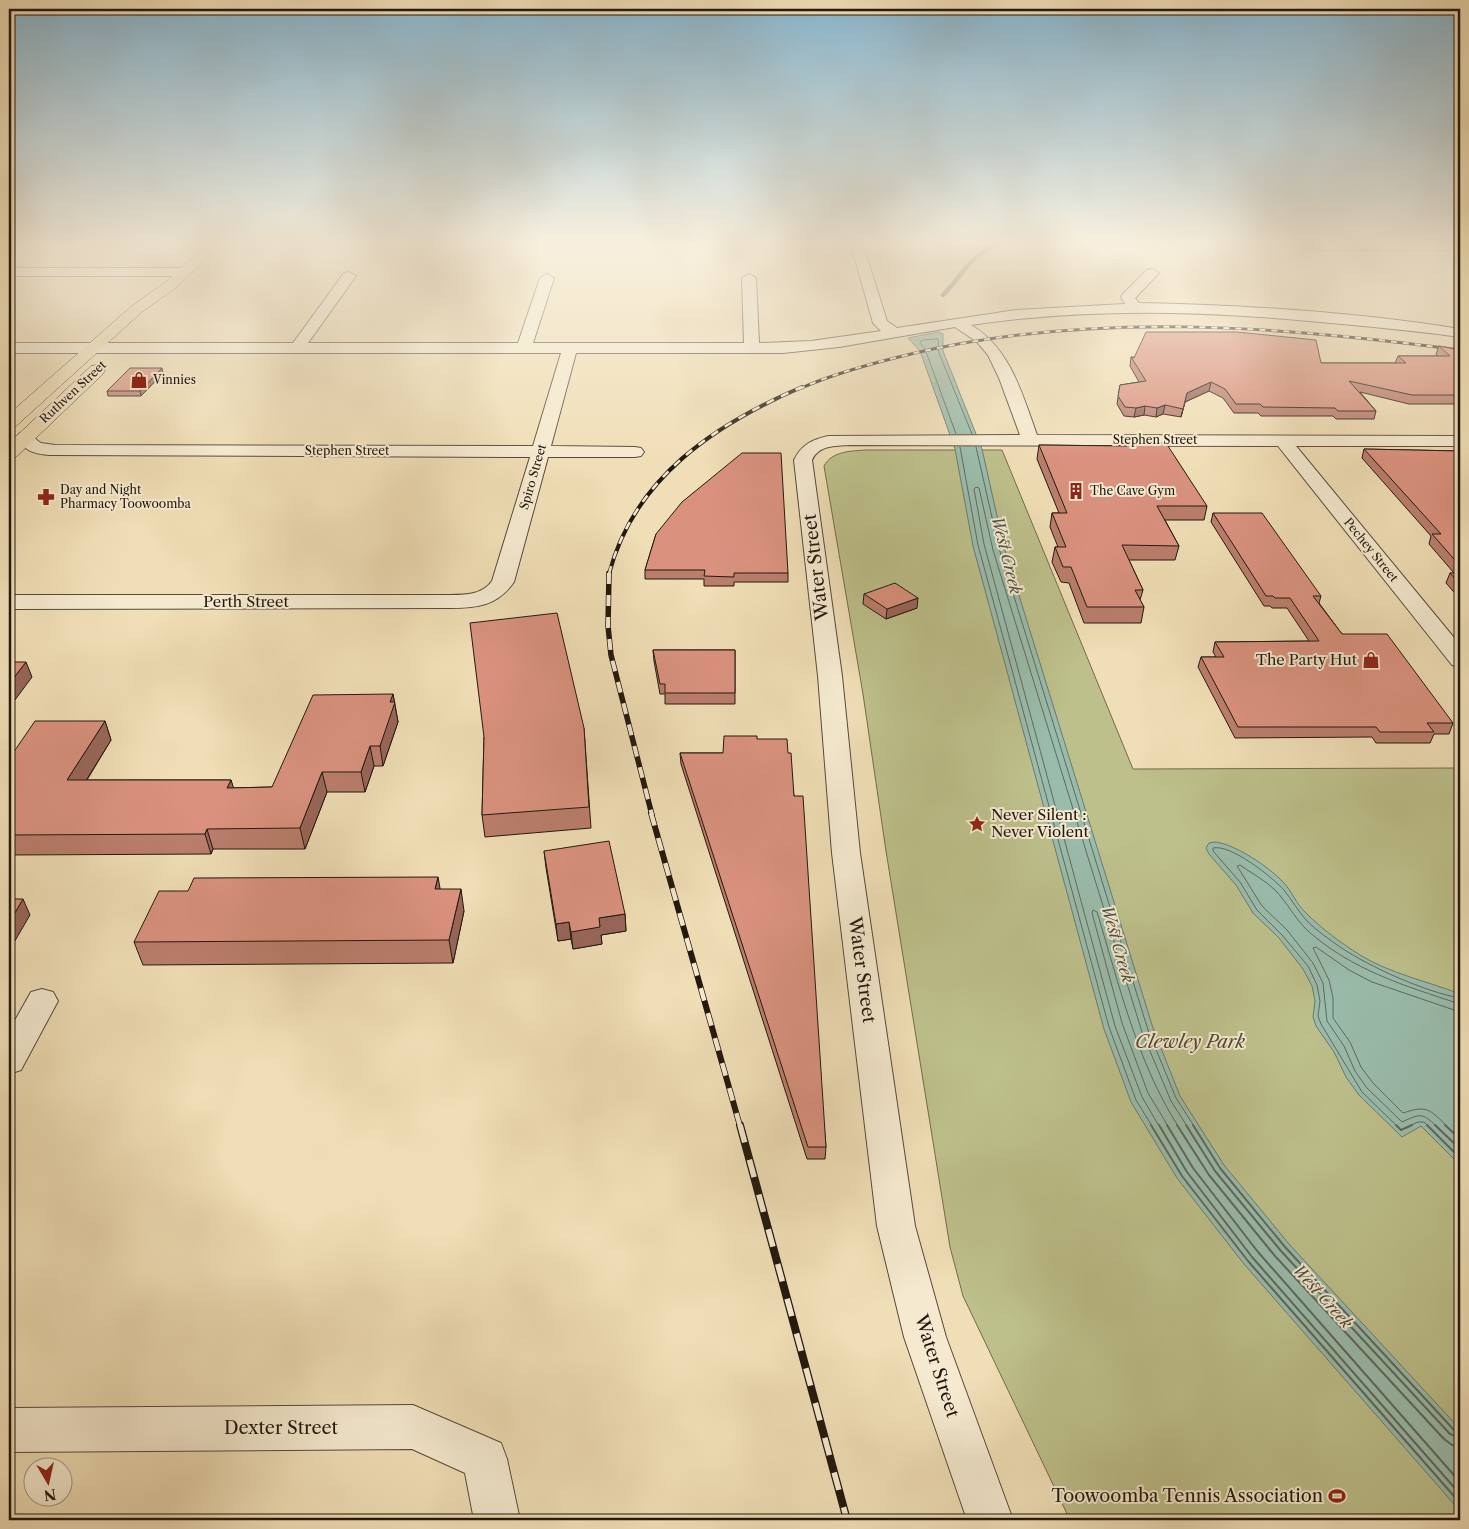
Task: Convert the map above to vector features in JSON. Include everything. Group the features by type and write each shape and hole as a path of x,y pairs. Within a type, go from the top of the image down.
{"highway":[{"name":"Ruthven Street","path":"9,423 129,316"},
{"name":"Ruthven Street","path":"9,453 134,335"}],"street":[{"path":"297,348 319,316"},
{"path":"524,347 534,316"},
{"path":"751,316 752,348"},
{"path":"878,316 880,323 894,333"},
{"path":"9,348 804,347 958,323 1014,316"},
{"path":"1303,316 1411,326 1460,333"},
{"path":"958,323 982,339 1000,364 1030,440"},
{"name":"Spiro Street","path":"483,597 497,590 503,582 570,348"},
{"name":"Stephen Street","path":"26,437 34,447 59,450"},
{"name":"Stephen Street","path":"849,440 1460,441"},
{"name":"Water Street","path":"849,440 814,445 806,452 804,460 830,676 851,890 896,1226 925,1337 990,1520"},
{"name":"Pechey Street","path":"1282,440 1460,660"},
{"name":"Stephen Street","path":"9,459 36,452 59,450 635,452"},
{"name":"Perth Street","path":"9,602 430,602 464,601 483,597"},
{"path":"9,1062 42,1001"},
{"name":"Dexter Street","path":"9,1430 413,1427 484,1458 497,1520"}],"green space":[{"name":"Clewley Park","path":"866,450 1002,450 1133,769 1460,768 1460,1520 1070,1520 963,1296 950,1247 886,851 863,694 824,466 827,461 837,455"}],"water":[{"name":"West Creek","path":"938,332 943,334 943,351 982,449 1004,547 1153,1028 1180,1096 1224,1165 1289,1244 1460,1429 1460,1511 1244,1264 1177,1178 1131,1102 1104,1029 973,546 955,449 920,351 908,338"},
{"path":"1215,842 1242,852 1277,876 1299,906 1312,919 1332,936 1360,955 1384,967 1460,994 1460,1165 1421,1126 1402,1137 1359,1095 1346,1077 1334,1052 1316,1026 1313,1017 1315,1001 1312,986 1303,969 1279,938 1253,913 1236,885 1209,854 1206,848 1209,843"}],"building":[{"path":"1146,332 1237,332 1316,340 1321,363 1406,363 1398,356 1450,356 1439,346 1460,350 1460,395 1412,395 1349,381 1376,411 1338,411 1335,408 1263,407 1260,404 1236,404 1225,389 1211,382 1187,393 1183,409 1165,405 1157,408 1145,406 1136,408 1125,407 1118,396 1120,385 1146,381 1131,357 1134,358"},
{"path":"130,368 162,368 140,391 107,391"},
{"path":"1125,443 1166,443 1207,506 1157,506 1179,546 1122,545 1143,590 1135,590 1144,607 1087,607 1071,567 1063,567 1055,547 1066,547 1052,513 1067,513 1039,445 1127,446"},
{"path":"1364,449 1460,451 1460,566 1432,534 1441,534"},
{"path":"742,453 781,453 788,573 734,573 734,577 704,576 705,570 645,570 656,534 682,502"},
{"path":"1213,513 1262,513 1321,596 1313,596 1342,634 1387,634 1453,723 1427,723 1434,732 1380,732 1376,727 1238,727 1201,657 1224,657 1215,642 1319,641 1290,598 1266,596"},
{"path":"1450,573 1460,573 1460,584"},
{"path":"895,583 918,598 887,609 864,594"},
{"path":"557,613 584,728 589,807 482,815 484,737 470,623"},
{"path":"653,650 735,650 735,693 665,693 665,684 660,684"},
{"path":"9,662 26,662 9,684"},
{"path":"393,694 390,702 395,702 380,746 370,746 361,772 322,772 300,828 207,829 205,834 9,835 9,759 35,721 105,721 67,780 231,780 227,788 272,787 313,695"},
{"path":"724,736 757,736 757,739 787,739 788,753 791,753 794,796 803,796 826,1147 808,1147 680,753 723,753"},
{"path":"609,841 625,914 599,918 600,927 571,932 569,922 556,924 544,851"},
{"path":"438,877 435,889 461,889 449,940 134,942 159,891 188,891 194,878"},
{"path":"9,899 23,899 9,923"}],"railway":[{"path":"799,389 840,373 911,354 979,340 1048,332 1116,328 1254,329 1323,334 1460,350"},
{"path":"609,574 621,540 637,509 658,482 682,458 709,437 739,418 802,387"},
{"path":"609,573 608,626 611,655 652,815"},
{"path":"651,813 740,1126"},
{"path":"740,1125 847,1520"}],"place":[{"name":"Vinnies","path":"139,380"},
{"name":"The Cave Gym","path":"1076,491"},
{"name":"Day and Night Pharmacy Toowoomba","path":"46,497"},
{"name":"The Party Hut","path":"1371,660"},
{"name":"Never Silent : Never Violent","path":"977,824"},
{"name":"Toowoomba Tennis Association","path":"1337,1496"}]}
